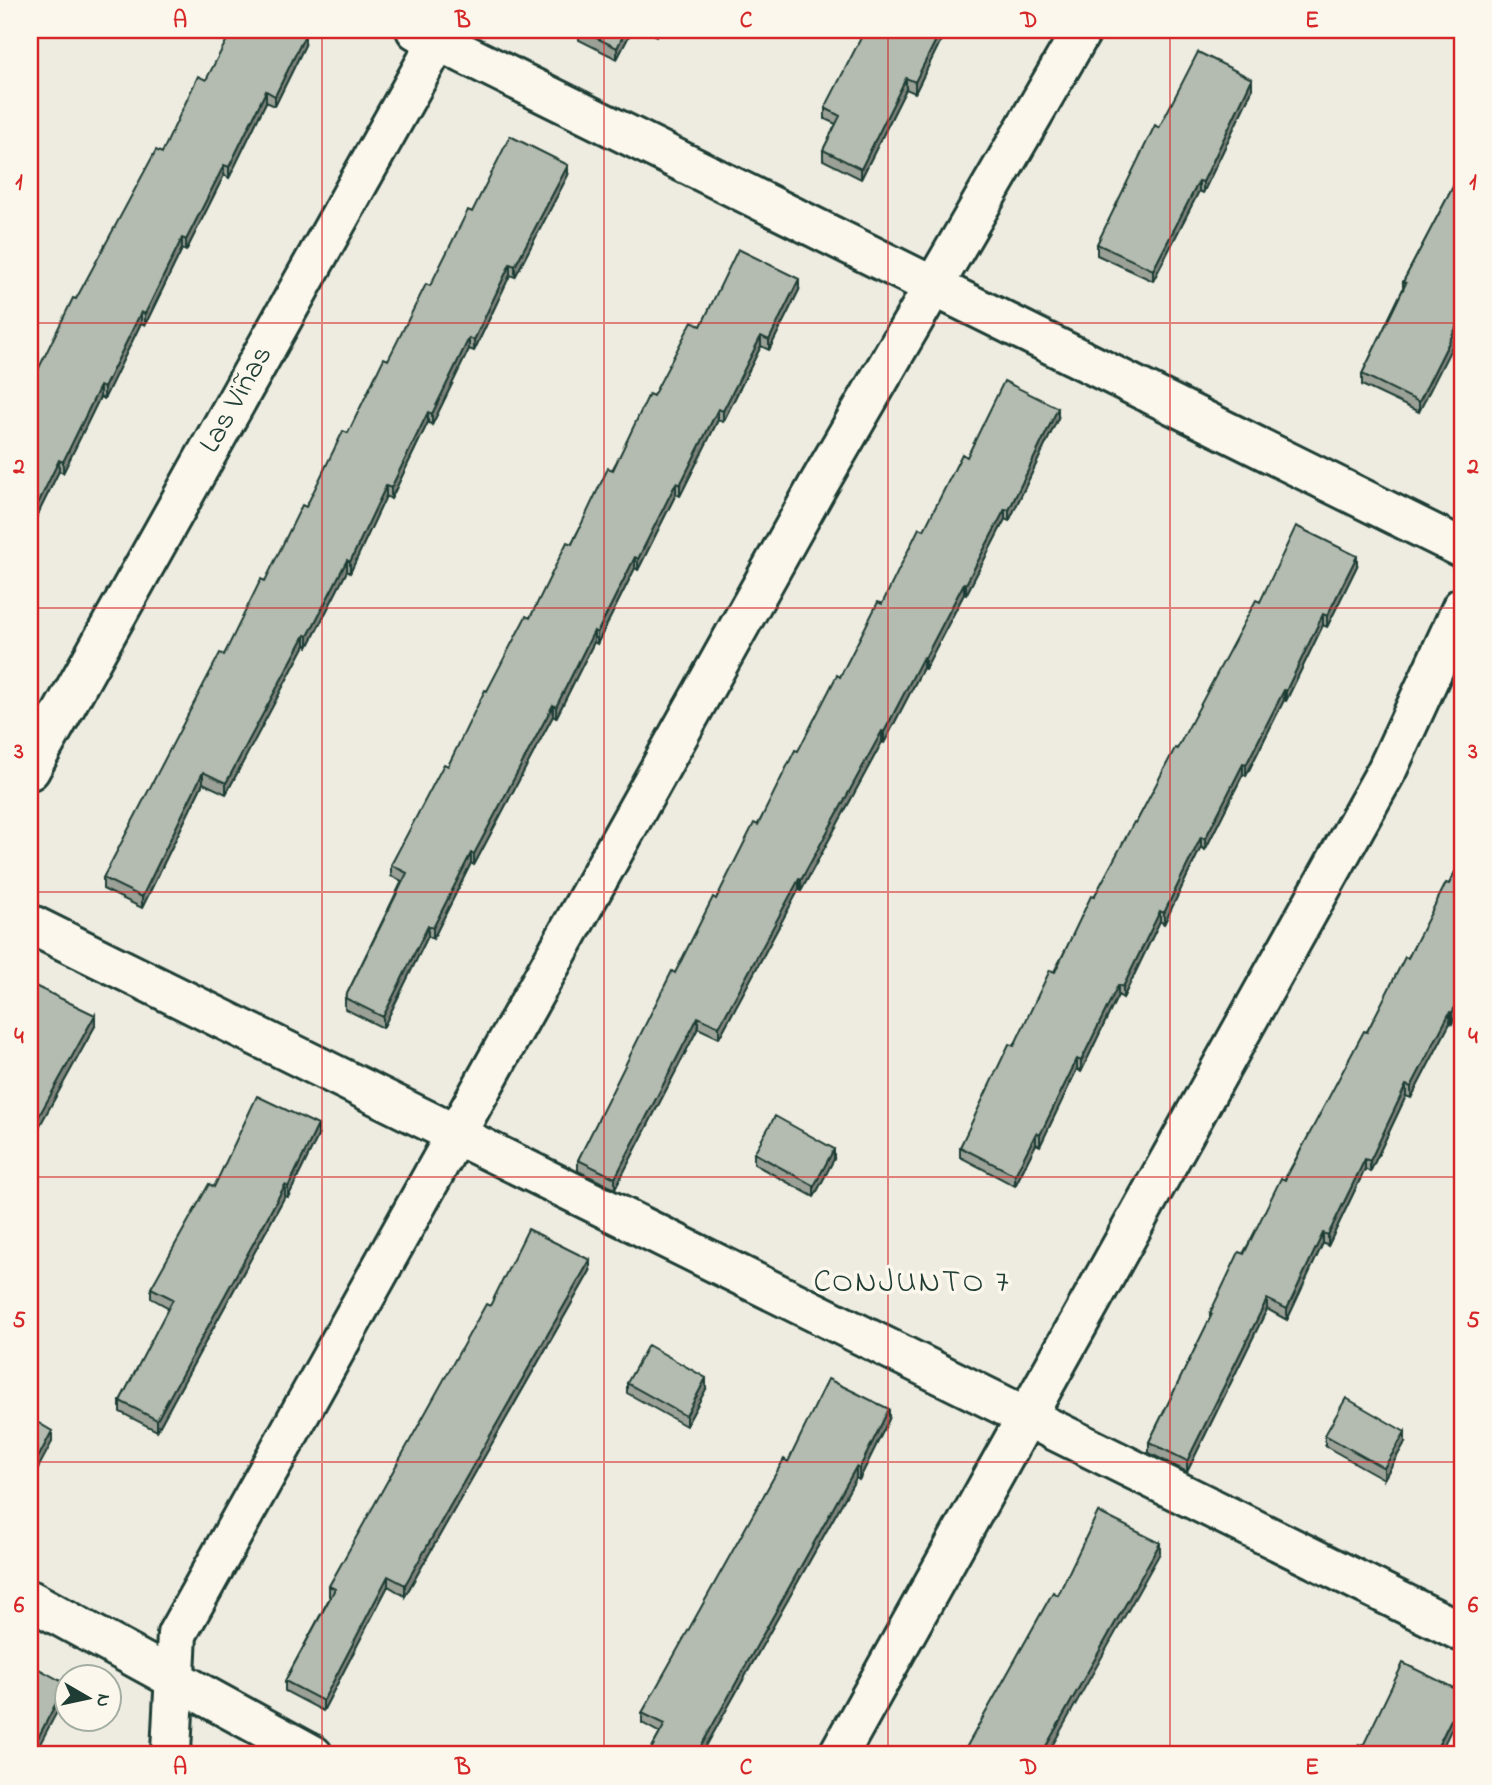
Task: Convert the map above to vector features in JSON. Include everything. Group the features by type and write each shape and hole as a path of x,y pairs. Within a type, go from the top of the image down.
{"street":[{"path":"169,1755 177,1634 817,487 1082,30"},
{"path":"433,33 933,286 1462,548"},
{"name":"Las Viñas","path":"30,770 433,33"},
{"path":"838,1755 1387,770 1462,607"},
{"path":"30,923 1462,1632"},
{"path":"30,1600 313,1755"}],"building":[{"path":"232,30 296,30 305,35 275,96 266,91 229,167 224,165 186,240 182,238 145,314 141,312 104,388 100,386 63,462 59,460 30,520 30,377 33,372 36,374 73,298 76,299 156,150 162,153 198,76 206,80"},
{"path":"580,30 626,30 617,48"},
{"path":"865,30 941,30 915,82 906,78 861,169 823,150 840,116 825,108"},
{"path":"1198,52 1252,79 1203,182 1199,181 1153,270 1097,244 1155,125 1159,128"},
{"path":"510,136 568,165 515,266 510,264 474,340 469,338 432,414 428,412 391,488 386,486 350,562 347,560 226,783 203,772 142,897 103,878 220,653 224,655 261,579 265,581 302,505 306,507 343,431 348,433 384,358 388,360 426,284 430,286 468,210 472,212"},
{"path":"1456,181 1462,184 1462,316 1419,402 1362,374 1406,283 1403,282"},
{"path":"738,249 799,279 769,340 761,336 723,411 718,409 680,485 676,483 638,559 635,557 597,633 594,631 556,707 553,705 433,928 428,926 383,1017 345,998 407,873 391,865 444,764 448,766 485,690 487,691 526,616 530,618 567,542 572,544 608,468 613,470 649,394 653,396 692,321 701,326"},
{"path":"1004,381 1058,408 1009,510 1005,509 966,584 964,583 719,1027 698,1017 615,1178 578,1160 672,971 675,973 754,823 758,825 795,750 798,751 837,675 840,677 878,602 882,604 919,528 924,530 962,454 967,457"},
{"path":"1296,526 1357,556 1327,616 1323,614 1246,765 1243,764 1205,839 1201,837 1164,913 1160,911 1123,987 1118,985 1081,1061 1077,1059 1040,1135 1036,1133 1015,1175 960,1147 1009,1044 1014,1046 1050,970 1055,972 1091,896 1094,897 1134,822 1136,823 1256,600 1260,602"},
{"path":"1462,858 1462,992 1411,1087 1406,1085 1370,1161 1365,1159 1328,1235 1323,1233 1287,1309 1267,1299 1187,1461 1149,1442 1212,1314 1210,1313 1239,1252 1244,1254 1281,1178 1285,1180 1364,1031 1367,1032 1405,957 1408,958 1446,883 1449,884"},
{"path":"35,986 95,1015 30,1129 30,996"},
{"path":"257,1096 318,1125 288,1187 285,1185 157,1420 120,1401 173,1299 151,1288 209,1184 214,1187"},
{"path":"775,1116 834,1149 814,1186 754,1153"},
{"path":"528,1229 590,1260 405,1585 388,1576 323,1701 285,1681 335,1589 329,1586 486,1304 490,1306"},
{"path":"648,1345 706,1378 686,1416 627,1383"},
{"path":"828,1379 889,1409 859,1469 856,1467 696,1755 648,1755 665,1724 642,1713 784,1459 788,1462"},
{"path":"1346,1398 1405,1432 1384,1468 1325,1435"},
{"path":"30,1418 52,1431 30,1473"},
{"path":"1098,1512 1160,1543 1041,1755 962,1755 1053,1592 1058,1595"},
{"path":"1403,1663 1462,1692 1434,1754 1353,1755 1359,1744 1363,1746"},
{"path":"30,1664 52,1676 52,1711 30,1753"}],"district":[{"name":"CONJUNTO 7","path":"912,1283"}]}
